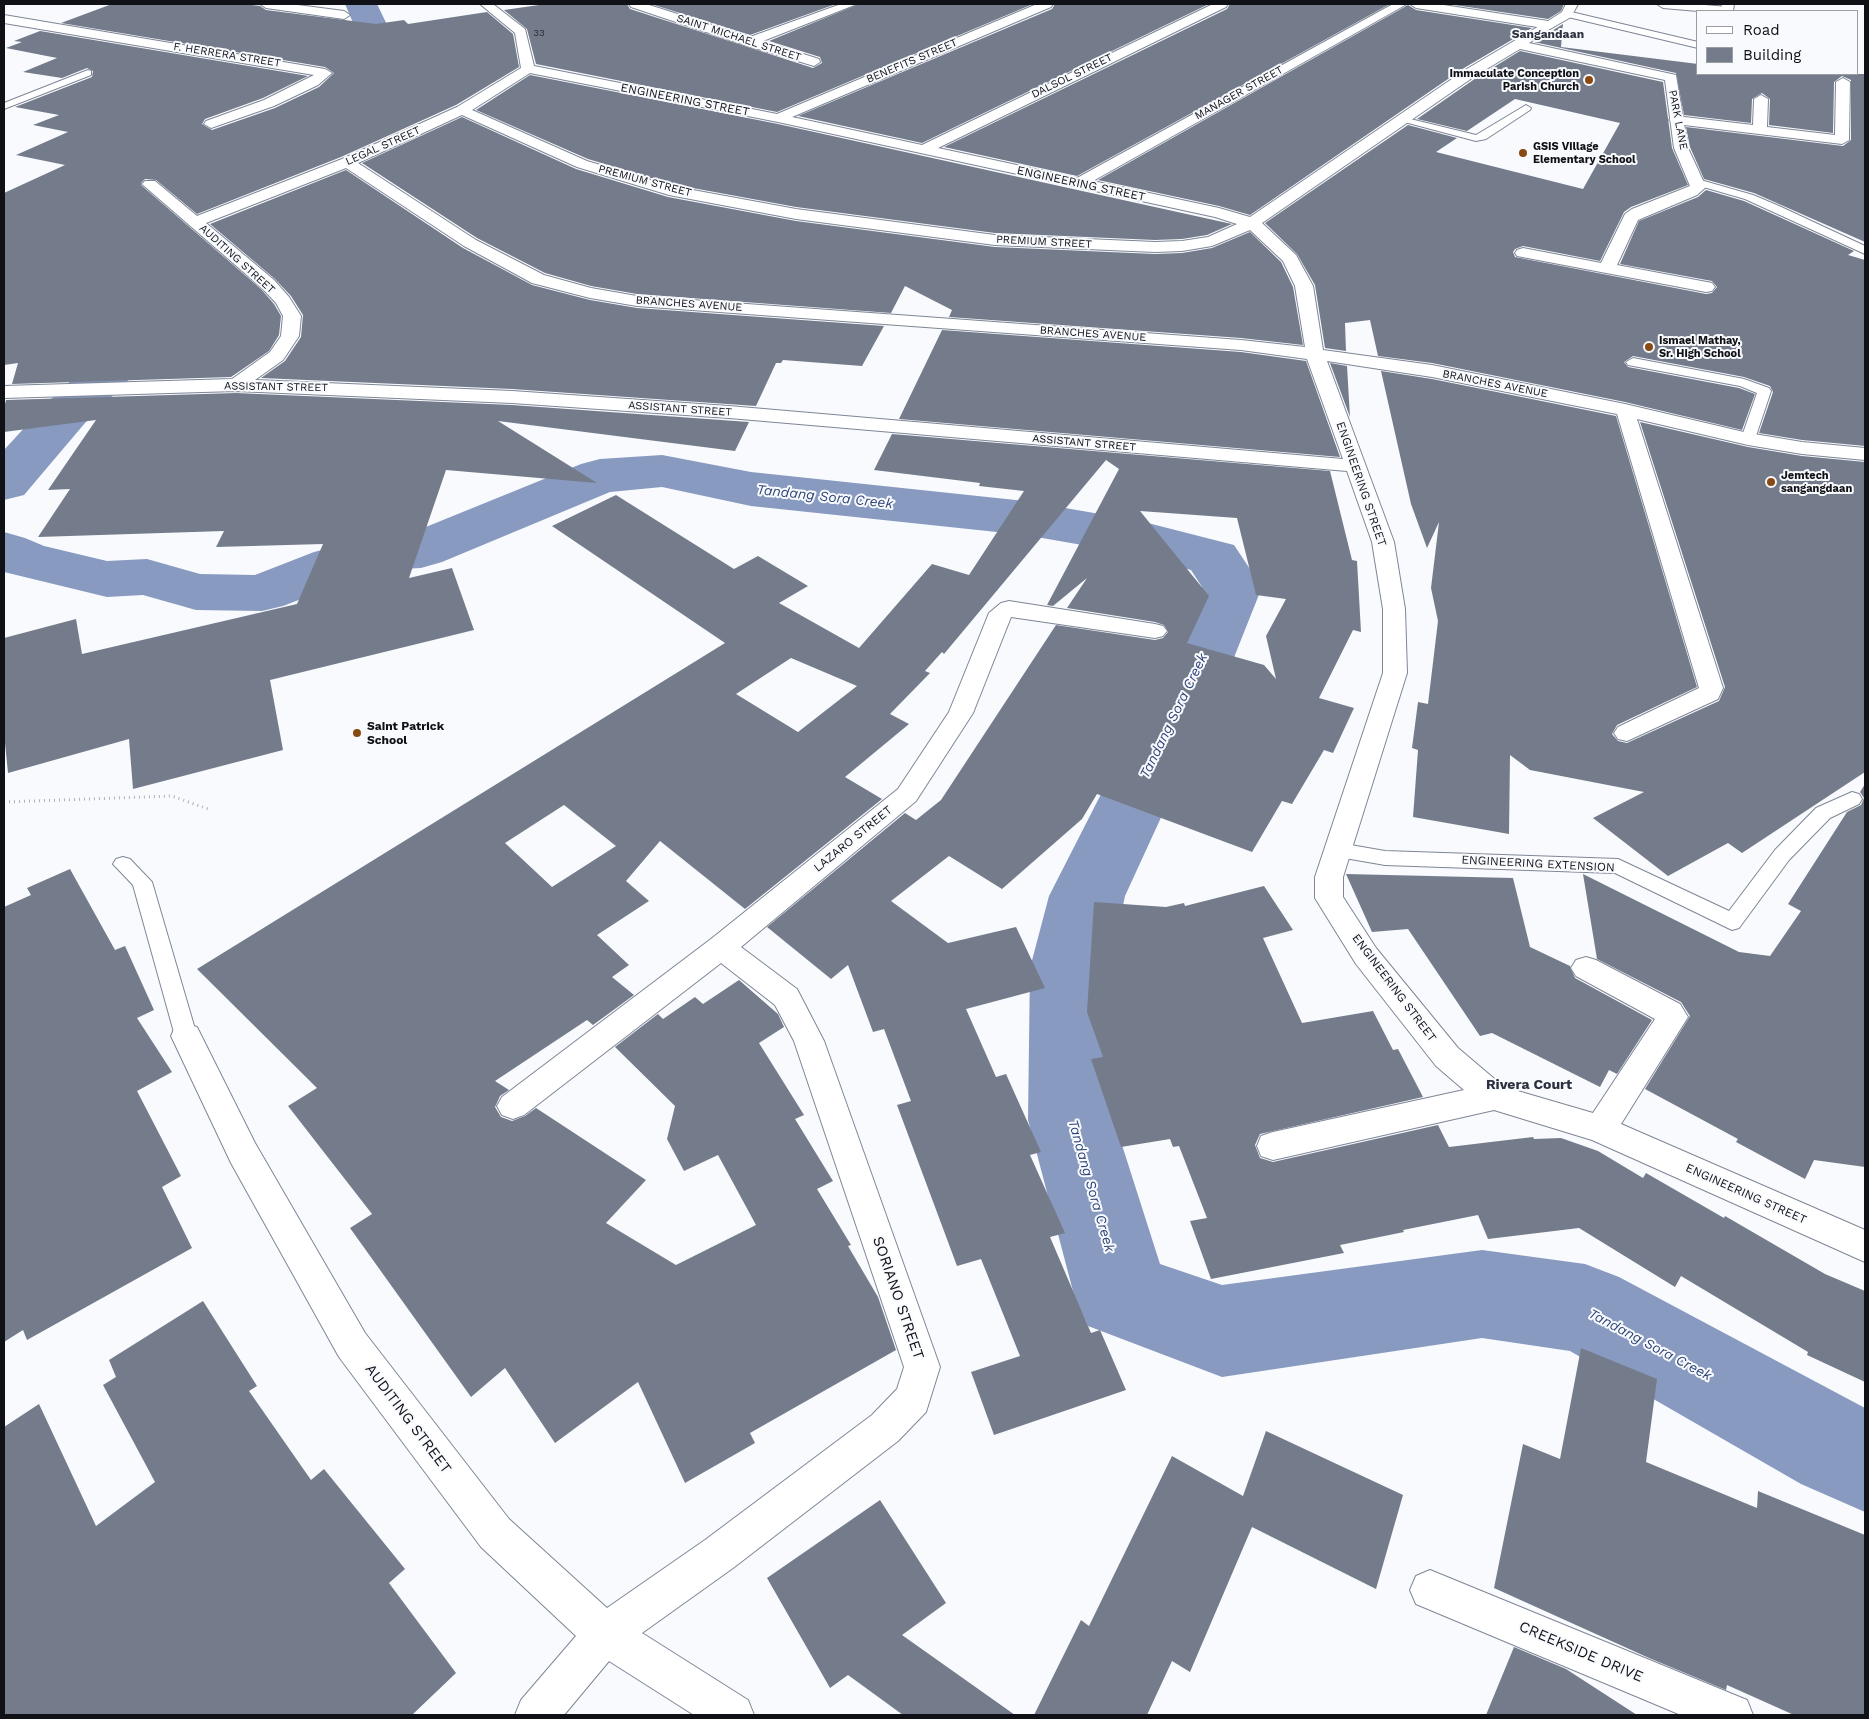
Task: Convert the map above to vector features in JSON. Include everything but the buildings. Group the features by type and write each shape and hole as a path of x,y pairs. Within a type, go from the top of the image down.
{"street":[{"path":"266,4 344,15"},
{"path":"486,4 521,32 528,69"},
{"name":"SAINT MICHAEL STREET","path":"635,4 814,62"},
{"path":"749,42 851,4"},
{"name":"BENEFITS STREET","path":"778,118 1047,4"},
{"name":"DALSOL STREET","path":"922,150 1222,4"},
{"name":"MANAGER STREET","path":"1077,184 1401,4"},
{"path":"1416,4 1550,26"},
{"path":"1663,4 1718,10"},
{"name":"PREMIUM STREET","path":"462,110 582,164 669,190 796,214 918,232 995,240 1155,248 1212,240 1252,222 1516,44 1550,26 1570,9"},
{"name":"F. HERRERA STREET","path":"4,19 325,73 313,82 269,103 212,124"},
{"name":"PARK LANE","path":"1516,44 1671,78 1681,148 1697,182"},
{"name":"ENGINEERING STREET","path":"528,69 778,118 1077,184 1219,213 1252,222 1290,259 1304,286 1315,354 1382,542 1394,609 1395,673 1329,877 1329,898 1366,956 1447,1057 1494,1097 1600,1129 1865,1246"},
{"name":"LEGAL STREET","path":"195,222 347,162 462,110 528,69"},
{"path":"1676,120 1842,140 1843,82"},
{"path":"1760,129 1761,99"},
{"name":"BRANCHES AVENUE","path":"347,162 470,243 538,279 590,293 637,301 1241,345 1315,354 1432,371 1625,410 1748,439 1865,454"},
{"path":"1608,268 1631,217 1638,212 1692,192 1698,187 1697,182"},
{"name":"AUDITING STREET","path":"150,184 268,284 283,300 292,316 290,336 277,356 236,385"},
{"path":"1523,253 1706,287"},
{"name":"ASSISTANT STREET","path":"4,392 236,385 512,397 719,411 1355,466"},
{"path":"1625,410 1711,688 1709,693 1627,733"},
{"name":"LAZARO STREET","path":"513,1106 720,947 907,795 961,714 1000,613 1008,608 1155,631"},
{"name":"SORIANO STREET","path":"536,1715 605,1634 719,1554 885,1428 913,1399 922,1367 809,1041 786,997 720,947"},
{"path":"1586,968 1669,1012 1672,1017 1600,1129"},
{"name":"AUDITING STREET","path":"186,1036 243,1153 352,1344 495,1534 605,1634 734,1715"},
{"path":"1273,1146 1494,1097"},
{"name":"CREEKSIDE DRIVE","path":"1430,1590 1732,1715"}],"lane":[{"path":"1570,9 1696,43"},
{"path":"4,106 88,73"},
{"path":"1402,120 1476,138 1482,137 1526,108"},
{"path":"1697,182 1749,197 1865,250"},
{"path":"1633,362 1744,383 1764,392 1748,439"},
{"name":"ENGINEERING EXTENSION","path":"1339,850 1385,858 1618,866 1732,922 1782,855 1823,813 1852,800"},
{"path":"123,864 142,882 186,1036"}],"path":[{"path":"4,802 172,796 208,810"}],"waterway":[{"path":"361,4 377,39 399,53 404,66 405,73 393,83 374,93"},
{"path":"4,483 67,412 133,349 137,339 121,297"},
{"name":"Tandang Sora Creek","path":"4,550 24,559 107,579 147,577 196,592 262,593 335,565 379,553 421,550 600,476 662,471 751,489 1025,518 1140,538 1213,558 1232,587 1199,665 1087,896 1070,968 1071,1120 1122,1295 1222,1331 1482,1294 1585,1309 1837,1448 1865,1461"}],"place":[{"name":"Immaculate Conception Parish Church","path":"1589,80"},
{"name":"GSIS Village Elementary School","path":"1523,153"},
{"name":"Ismael Mathay, Sr. High School","path":"1649,347"},
{"name":"Jemtech sangangdaan","path":"1771,482"},
{"name":"Saint Patrick School","path":"357,733"}],"district":[{"name":"Sangandaan","path":"1548,34"},
{"name":"Rivera Court","path":"1529,1085"}]}
